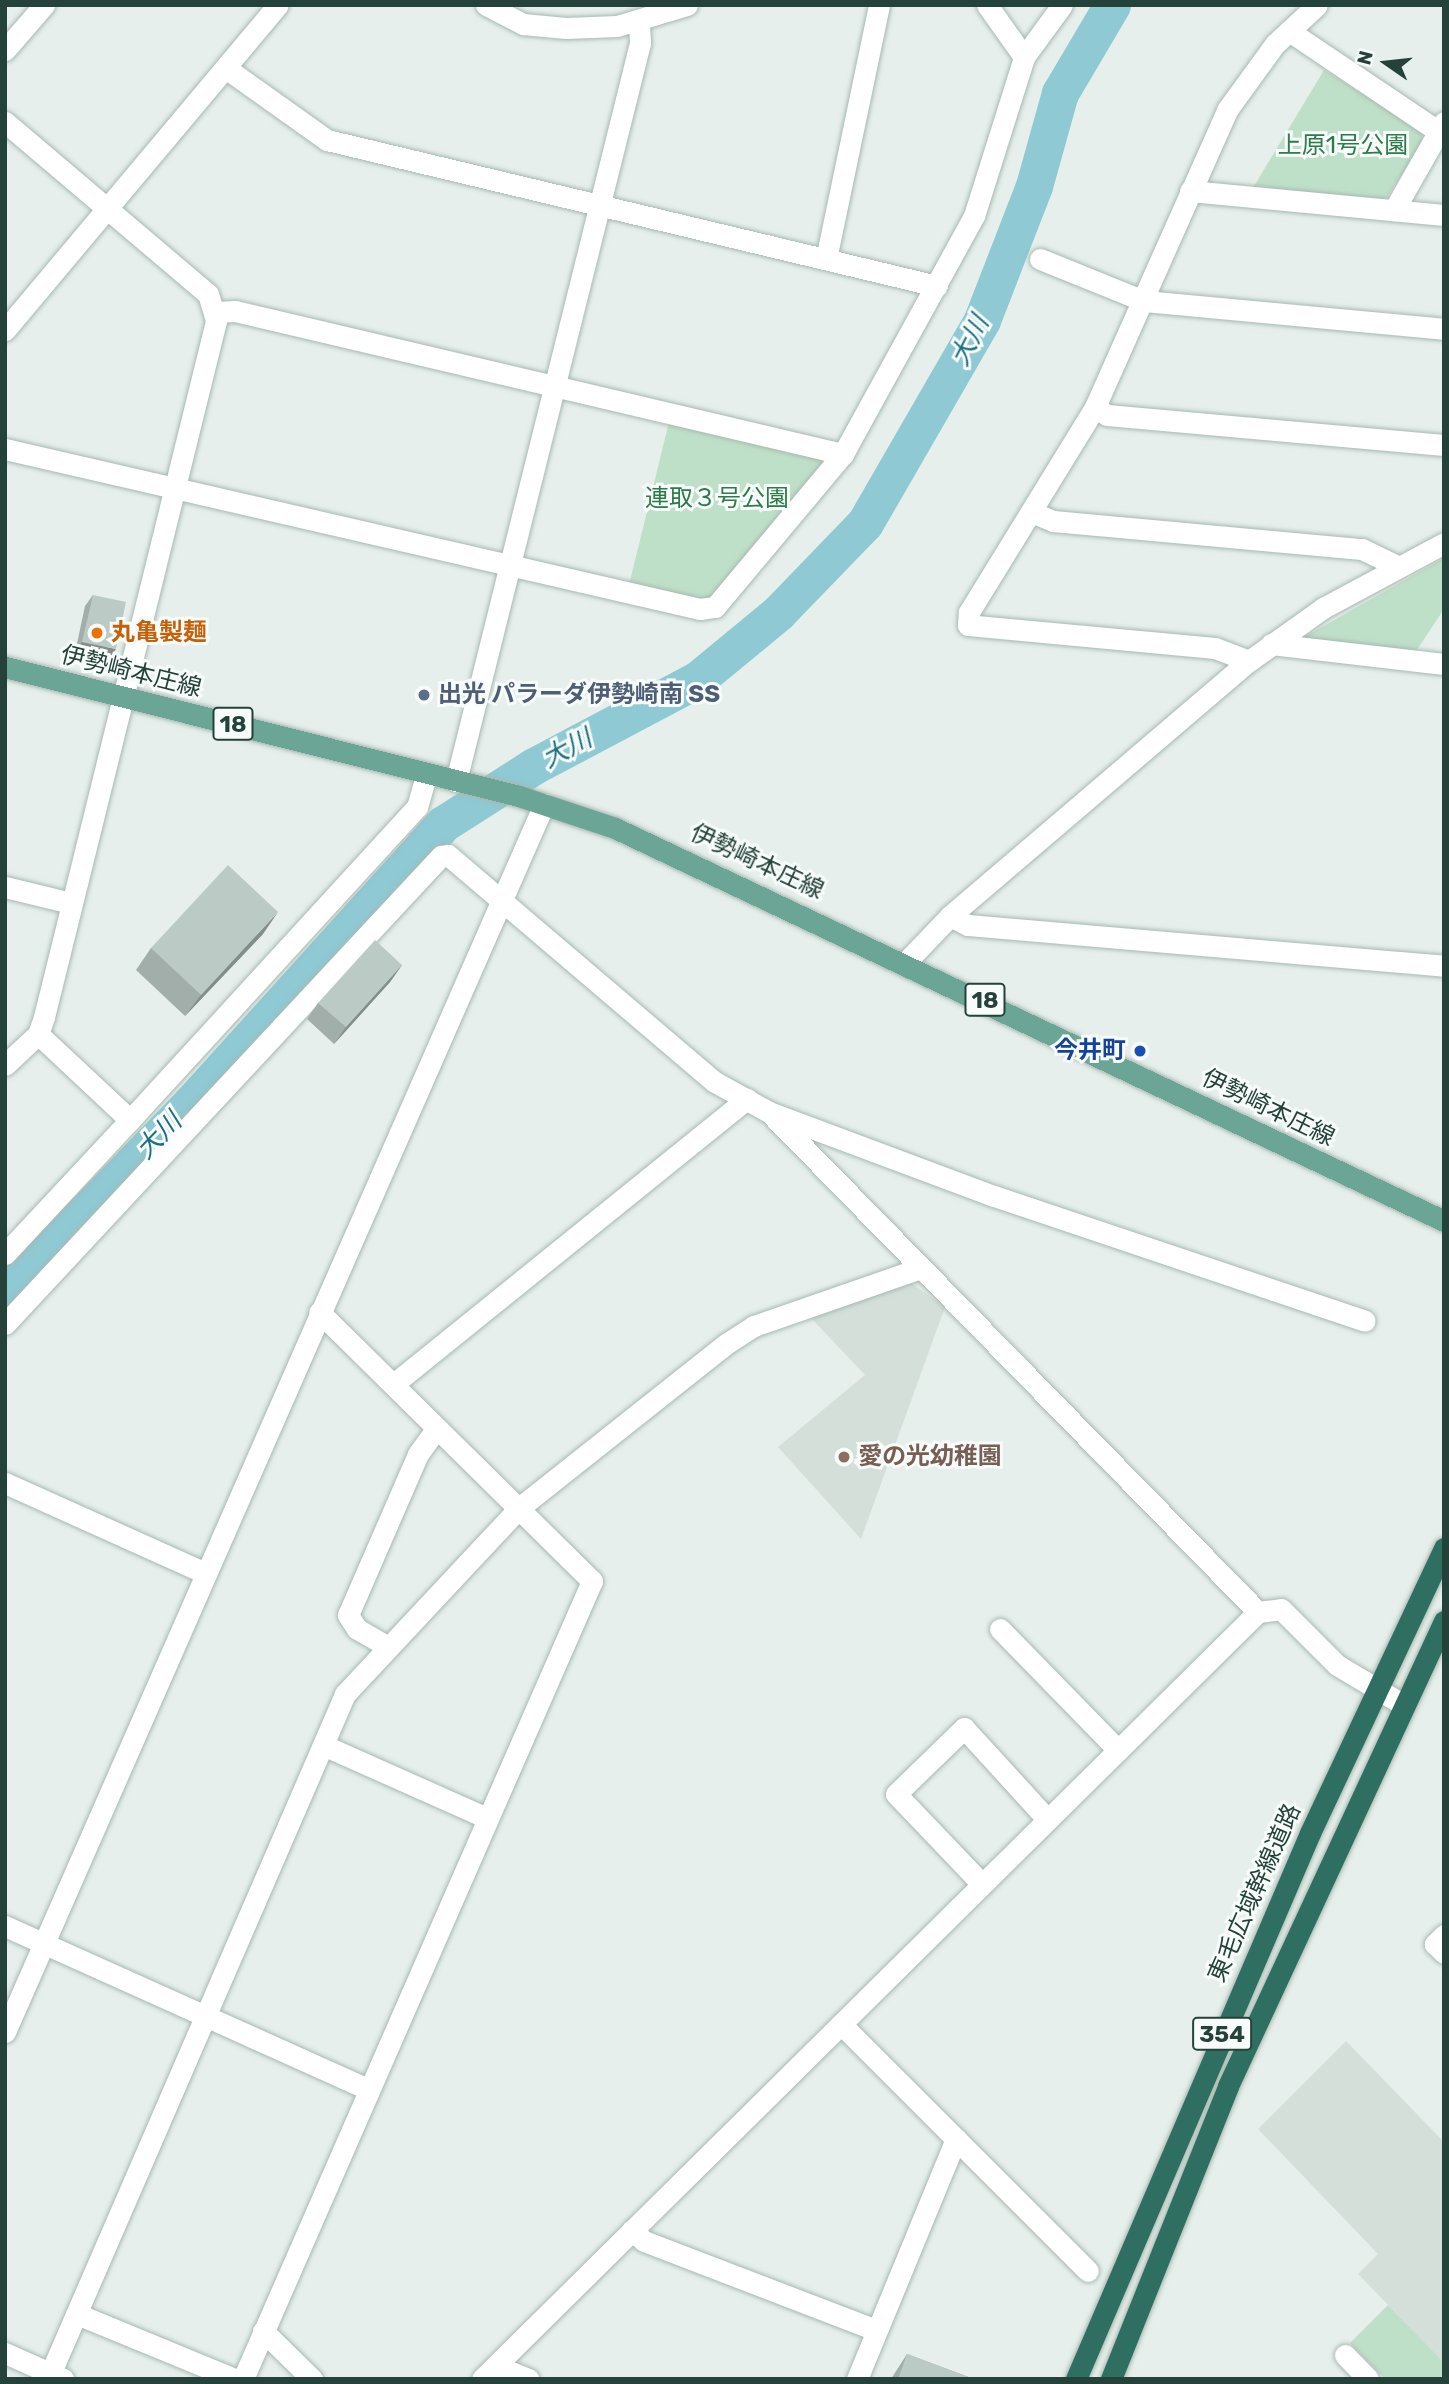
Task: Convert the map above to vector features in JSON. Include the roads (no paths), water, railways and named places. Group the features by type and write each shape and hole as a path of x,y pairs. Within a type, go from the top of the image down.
{"highway":[{"name":"東毛広域幹線道路","path":"1076,2379 1376,1691 1444,1548"},
{"name":"354","path":"1111,2379 1228,2086 1444,1621"}],"main road":[{"name":"伊勢崎本庄線","path":"5,667 519,796 658,845 1444,1221"}],"street":[{"path":"5,50 44,5"},
{"path":"5,330 227,69 278,5"},
{"path":"486,5 523,24 550,28 639,22 687,5"},
{"path":"826,259 880,5"},
{"path":"987,5 1024,57"},
{"path":"5,449 700,609 715,607 843,454 974,216 1024,57 1062,5"},
{"path":"1249,661 1215,648 968,625 976,597 1034,513 1095,407 1227,110 1289,31 1317,5"},
{"path":"459,781 509,564 640,43 639,22"},
{"path":"1289,31 1441,127 1394,211"},
{"path":"227,69 327,140 937,286"},
{"path":"5,122 208,294 216,312 38,1034 5,1065"},
{"path":"1190,191 1444,215"},
{"path":"1040,259 1144,301 1444,329"},
{"path":"216,312 234,311 843,454"},
{"path":"1095,407 1107,415 1444,445"},
{"path":"1034,513 1053,521 1362,549 1399,567"},
{"path":"906,962 950,916 1249,661 1272,644 1399,567 1444,543"},
{"path":"1272,644 1444,664"},
{"path":"5,1254 417,807 427,773"},
{"path":"5,2032 499,900 544,804"},
{"path":"5,1324 441,856 448,855 715,1082 769,1112 994,1196 1365,1321"},
{"path":"5,887 71,903"},
{"path":"950,916 968,925 1444,966"},
{"path":"38,1034 130,1120"},
{"path":"396,1382 747,1099"},
{"path":"769,1112 918,1269 1258,1612"},
{"path":"5,2353 54,2377 77,2314 208,2020 345,1694 384,1645 519,1508 740,1334 918,1269"},
{"path":"243,2379 592,1581 437,1428 396,1382 319,1312"},
{"path":"384,1645 357,1629 348,1615 418,1454 437,1428"},
{"path":"5,1483 205,1573"},
{"path":"489,2372 1258,1612 1281,1609 1337,1665 1376,1691 1404,1705"},
{"path":"1000,1629 1118,1751"},
{"path":"981,1883 896,1794 964,1728 1047,1819"},
{"path":"323,1745 487,1818"},
{"path":"5,1926 41,1945 208,2020 368,2089"},
{"path":"1444,1935 1435,1944 1444,1953"},
{"path":"841,2024 1087,2271"},
{"path":"857,2379 956,2139"},
{"path":"632,2230 644,2241 876,2330"},
{"path":"77,2314 234,2379"},
{"path":"263,2330 312,2379"},
{"path":"1345,2355 1368,2379"},
{"path":"489,2372 529,2379"}],"waterway":[{"name":"大川","path":"5,1294 191,1103 443,824 534,766 698,679 778,613 865,523 982,320 1034,186 1060,93 1112,5"}],"place":[{"name":"丸亀製麺","path":"97,633"},
{"name":"出光 パラーダ伊勢崎南 SS","path":"424,695"},
{"name":"今井町","path":"1140,1051"},
{"name":"愛の光幼稚園","path":"844,1457"}],"park label":[{"name":"上原1号公園","path":"1343,146"},
{"name":"連取３号公園","path":"717,499"}]}
